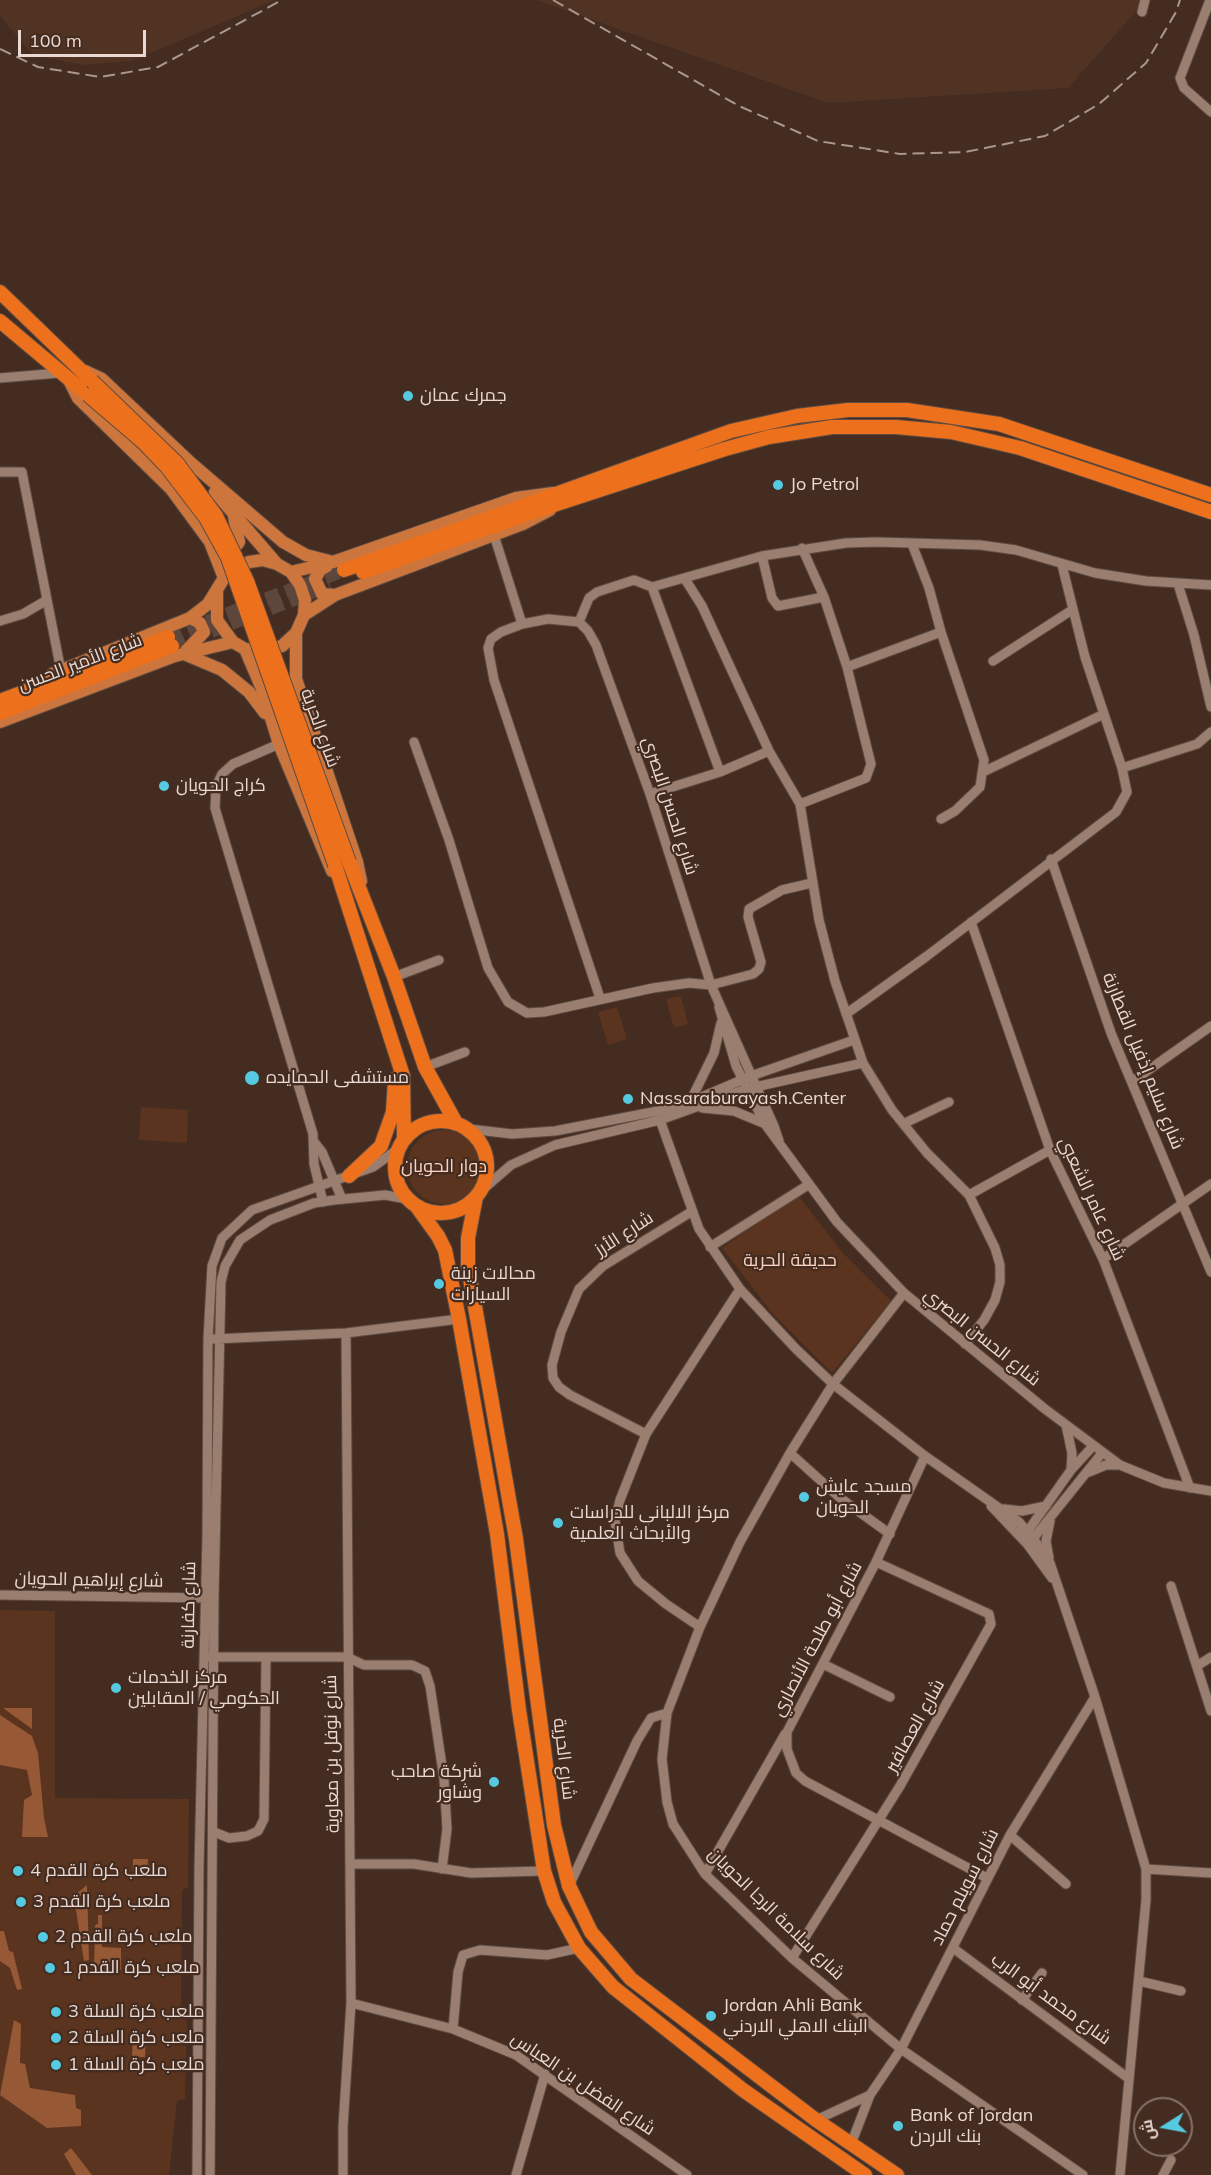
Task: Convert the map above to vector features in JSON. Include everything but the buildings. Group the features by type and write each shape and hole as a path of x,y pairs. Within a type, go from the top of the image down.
{"highway":[{"name":"شارع الحرية","path":"0,292 177,463 216,516 248,581 349,862 364,894 425,1067 462,1126"},
{"name":"شارع الحرية","path":"0,321 143,442 206,518 228,558 335,865 403,1076 401,1144"},
{"path":"341,570 554,499 753,425 817,413 877,410 940,414 999,424 1211,495"},
{"path":"554,499 769,437 832,427 896,427 951,432 1020,448 1211,512"},
{"name":"شارع الأمير الحسن","path":"0,700 174,646"},
{"name":"شارع الأمير الحسن","path":"0,713 174,646"},
{"path":"349,1176 381,1146 389,1126 395,1096 393,1044"},
{"path":"445,1120 462,1126 480,1142 487,1164 478,1194 466,1206 442,1213 412,1203 396,1175 401,1144 422,1124 445,1120"},
{"name":"شارع الحرية","path":"478,1194 468,1238 468,1267 516,1539 554,1825 569,1886 591,1932 616,1964 657,2000 816,2120 897,2175"},
{"name":"شارع الحرية","path":"412,1203 438,1236 444,1250 459,1319 497,1534 519,1710 544,1871 554,1902 579,1948 626,1998 742,2090 865,2175"}],"main road":[{"path":"72,363 102,379 191,463 283,543 341,570"},
{"path":"70,382 78,398 171,489 213,548 224,578"},
{"path":"191,463 278,564 291,572 302,592 304,615 296,633 282,646 264,651 245,648 233,642 217,620 217,592"},
{"path":"291,572 341,570 508,501 535,494 554,499 543,515 335,595 304,615"},
{"path":"213,548 226,553 237,547 239,542 234,513"},
{"path":"0,694 190,618 208,604 224,578 235,568 249,562 263,561 278,564"},
{"path":"335,595 322,594 315,579 320,570 341,570"},
{"path":"0,722 204,632 200,623 190,618"},
{"path":"296,633 296,679"},
{"path":"174,646 233,642"},
{"path":"174,646 210,663 237,680 269,717"},
{"path":"245,648 262,689 279,744 327,861 346,898"},
{"path":"262,689 266,670 277,663 288,665 296,679 357,862 364,894"}],"street":[{"path":"1142,12 1145,0"},
{"path":"1210,0 1180,78 1184,88 1211,112"},
{"path":"0,378 59,373"},
{"path":"0,472 22,472 61,671"},
{"path":"494,535 522,624"},
{"path":"600,998 489,658 488,648 491,639 501,632 522,624 548,619 579,622 589,598 597,591 634,580 652,587 762,556 846,543 1001,548 1095,573 1178,584 1211,585"},
{"path":"912,544 929,588 941,632 982,749 985,771 980,787 973,796 941,819"},
{"path":"800,804 845,789 867,778 870,771 870,753 847,667 824,597 802,548"},
{"path":"762,556 772,598 778,606 824,597"},
{"path":"846,1014 1116,812 1126,792 1122,768 1085,657 1062,565"},
{"path":"685,579 702,606 769,751 800,804 812,883 828,957 863,1063 892,1110 905,1123 927,1153 969,1195 995,1248 1000,1265 1000,1282 995,1300 984,1320 965,1344"},
{"path":"1178,584 1194,635 1211,708"},
{"path":"652,587 720,772"},
{"path":"0,621 23,614 47,600"},
{"path":"993,661 1072,610"},
{"name":"شارع الحسن البصري","path":"579,622 588,631 596,645 650,794 711,986 719,1007 732,1030 749,1083 774,1126 779,1143"},
{"path":"847,667 941,632"},
{"path":"985,771 1104,714"},
{"path":"1122,768 1197,744 1211,732"},
{"path":"414,742 449,840 488,968 508,1002 527,1013 544,1012 600,998 678,984 711,986 747,976 759,969 761,962 758,945 748,917 752,905 782,890 812,883"},
{"path":"279,744 233,764 222,774 216,787 215,808 315,1143 322,1152 342,1199"},
{"path":"650,794 720,772 769,751"},
{"name":"شارع سليم إذفيل القطارنة","path":"1051,859 1111,1034 1133,1081 1211,1272"},
{"name":"شارع عامر الشعبي","path":"971,922 1050,1150 1103,1259 1190,1488"},
{"path":"394,977 440,960"},
{"name":"شارع الحسن البصري","path":"719,1007 721,1021 765,1124 808,1185 856,1245 904,1293 1066,1425 1119,1465 1155,1480 1211,1491"},
{"path":"690,1102 714,1053 721,1021"},
{"path":"1133,1081 1211,1026"},
{"path":"478,1194 511,1165 540,1150 699,1108 749,1083 854,1040"},
{"path":"425,1067 465,1052"},
{"path":"462,1126 512,1134 555,1131 690,1102 749,1083 863,1063"},
{"path":"905,1123 949,1102"},
{"path":"699,1108 734,1111 765,1124"},
{"path":"660,1120 691,1212 710,1247 741,1289 833,1384 983,1498 1028,1538 1059,1587"},
{"path":"315,1143 313,1156 323,1202"},
{"name":"شارع كفارنة","path":"210,2175 214,1832 209,1658 208,1339 212,1266 222,1238 252,1210 373,1167 401,1144"},
{"path":"969,1195 1050,1150"},
{"path":"1103,1259 1211,1184"},
{"path":"710,1247 808,1185"},
{"name":"شارع كفارنة","path":"209,1598 218,1339 225,1266 240,1240 270,1220 323,1202 385,1195 412,1203"},
{"name":"شارع الأرز","path":"646,1434 570,1395 559,1387 553,1378 552,1365 556,1348 579,1289 603,1266 691,1212"},
{"path":"700,1627 666,1605 638,1581 620,1553 616,1537 620,1500 646,1434 741,1289"},
{"name":"شارع سلامة الرجا الحويان","path":"904,1293 833,1384 790,1453 740,1542 700,1627 667,1713 662,1759 667,1802 678,1834 705,1874 792,1958 901,2049 1083,2175"},
{"path":"208,1339 346,1333 459,1319"},
{"name":"شارع نوفل بن معاوية","path":"343,2175 343,2127 351,2003 346,1333"},
{"path":"1066,1425 1072,1453 1071,1470"},
{"path":"1028,1538 1046,1506 1071,1470 1093,1446"},
{"path":"790,1453 840,1498 890,1533"},
{"path":"1028,1538 1050,1520 1102,1453"},
{"name":"شارع أبو طلحة الأنصاري","path":"925,1455 876,1562 786,1732 788,1755 796,1773 805,1781 987,1878"},
{"path":"1084,1475 1106,1465 1119,1465"},
{"path":"983,1498 1004,1508 1022,1511 1046,1506"},
{"path":"1004,1508 1050,1563"},
{"path":"1050,1520 1046,1541 1050,1563 1095,1696 1146,1869 1146,1900 1120,2175"},
{"name":"شارع العصافير","path":"792,1958 878,1821 991,1624 989,1614 876,1562"},
{"path":"1171,1586 1211,1711"},
{"name":"شارع إبراهيم الحويان","path":"0,1595 209,1598"},
{"path":"214,1832 229,1838 247,1836 258,1831 264,1819 266,1657"},
{"path":"209,1658 347,1657 364,1665 412,1665 425,1671 442,1758 446,1813 442,1869"},
{"path":"1197,1666 1211,1657"},
{"name":"شارع كفارنة","path":"197,2175 199,1867 209,1658"},
{"path":"822,1664 890,1697"},
{"name":"شارع سويلم حماد","path":"851,2144 870,2095 901,2049 1010,1835 1095,1696"},
{"path":"569,1886 637,1741 651,1718 667,1713"},
{"path":"705,1874 786,1732"},
{"path":"1010,1835 1066,1884"},
{"path":"351,1864 414,1864 471,1873 544,1871"},
{"path":"1146,1869 1211,1873"},
{"path":"453,2029 458,1972 463,1955 480,1950 547,1955 579,1948"},
{"name":"شارع محمد أبو الرب","path":"953,1948 1128,2078"},
{"path":"1022,2000 1042,1973"},
{"path":"1139,1981 1181,1991"},
{"name":"شارع الفضل بن العباس","path":"351,2003 453,2029 493,2044 545,2074 687,2175"},
{"path":"516,2175 545,2074"},
{"path":"816,2120 870,2095"},
{"path":"1163,2175 1171,2160"}],"shaded area":[{"path":"0,0 275,0 132,61 83,65 33,55 0,16"},
{"path":"536,0 1146,0 1068,88 828,103"},
{"path":"3,1708 32,1708 32,1729"},
{"path":"0,1715 32,1736 38,1753 48,1837 22,1837 24,1800 32,1795 27,1770 0,1765"},
{"path":"133,1859 148,1859 147,1877 133,1877"},
{"path":"87,1885 89,1960 84,1961 76,1910 68,1901"},
{"path":"98,1915 102,1915 102,1947 121,1948 121,1970 94,1970 95,1925 98,1924"},
{"path":"0,1931 4,1931 9,1951 13,1952 22,1989 17,1990 10,1968 0,1961"},
{"path":"14,2020 21,2024 20,2063 25,2064 30,2088 75,2095 76,2108 81,2110 81,2126 47,2128 0,2095"},
{"path":"133,2039 146,2039 145,2057 132,2057"},
{"path":"71,2148 92,2175 76,2175 64,2154"}],"green space":[{"path":"681,996 688,1024 674,1028 666,999"},
{"path":"617,1007 627,1039 608,1045 598,1012"},
{"path":"141,1107 188,1110 187,1143 139,1140"},
{"name":"دوار الحويان","path":"444,1130 458,1133 470,1141 478,1153 481,1167 478,1181 470,1193 458,1201 444,1204 430,1201 418,1193 410,1181 407,1167 410,1153 418,1141 430,1133"},
{"name":"حديقة الحرية","path":"798,1195 842,1252 891,1301 832,1373 773,1314 722,1248"},
{"path":"0,1610 55,1611 55,1798 189,1799 188,1887 182,1890 181,2016 187,2021 185,2099 177,2101 169,2175 0,2175"}],"tunnel":[{"path":"168,637 344,570"},
{"path":"172,646 330,585"}],"railway":[{"path":"0,49 38,67 100,77 158,67 282,0"},
{"path":"553,0 739,106 818,141 900,154 965,152 1045,136 1099,104 1146,63 1176,12 1180,0"}],"place":[{"name":"جمرك عمان","path":"408,396"},
{"name":"Jo Petrol","path":"778,485"},
{"name":"كراج الحويان","path":"164,786"},
{"name":"مستشفى الحمايده","path":"252,1078"},
{"name":"Nassaraburayash.Center","path":"628,1099"},
{"name":"محالات زينة السيارات","path":"439,1284"},
{"name":"مسجد عايش الحويان","path":"804,1497"},
{"name":"مركز الالباني للدراسات والأبحاث العلمية","path":"558,1523"},
{"name":"مركز الخدمات الحكومي / المقابلين","path":"116,1688"},
{"name":"شركة صاحب وشاور","path":"494,1782"},
{"name":"ملعب كرة القدم 4","path":"18,1871"},
{"name":"ملعب كرة القدم 3","path":"21,1902"},
{"name":"ملعب كرة القدم 2","path":"43,1937"},
{"name":"ملعب كرة القدم 1","path":"50,1968"},
{"name":"ملعب كرة السلة 3","path":"56,2012"},
{"name":"Jordan Ahli Bank البنك الاهلي الاردني","path":"711,2016"},
{"name":"ملعب كرة السلة 2","path":"56,2038"},
{"name":"ملعب كرة السلة 1","path":"56,2065"},
{"name":"Bank of Jordan بنك الاردن","path":"898,2126"}]}
